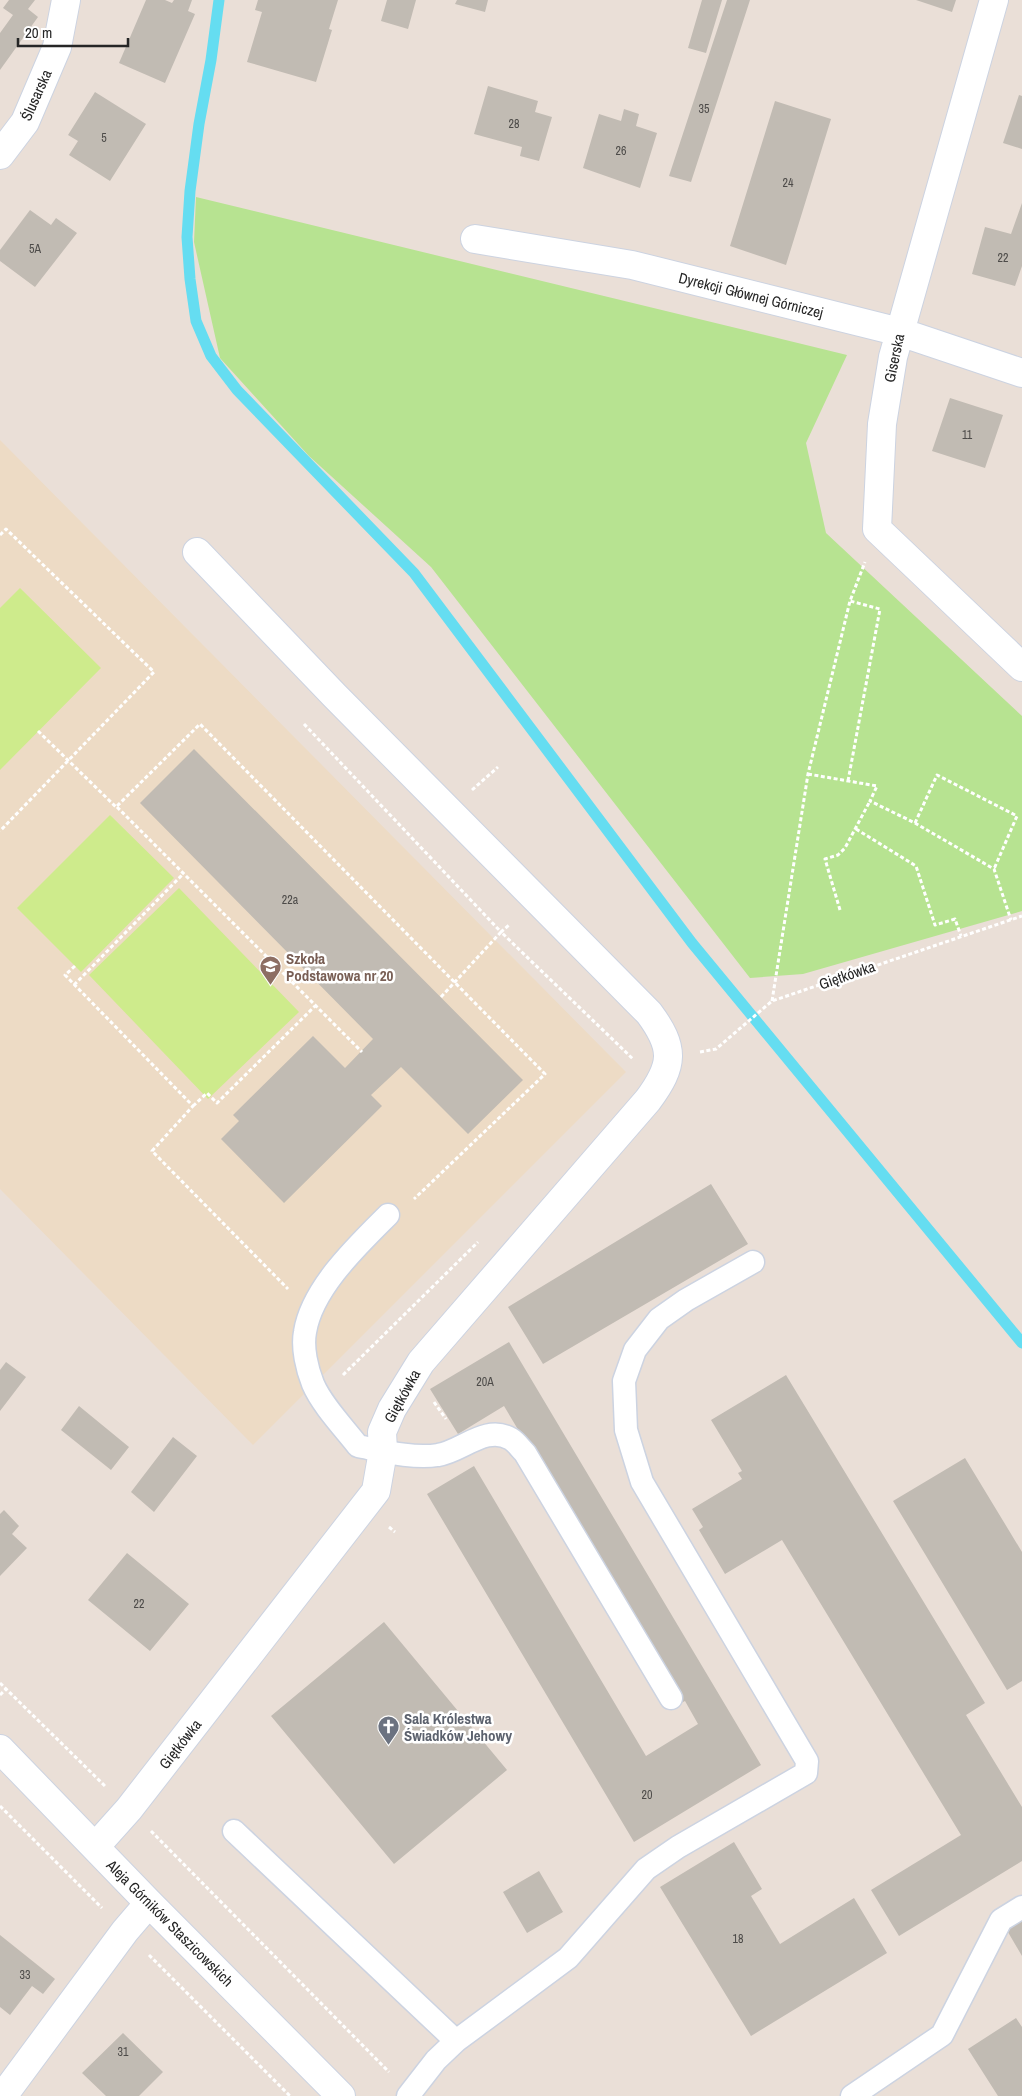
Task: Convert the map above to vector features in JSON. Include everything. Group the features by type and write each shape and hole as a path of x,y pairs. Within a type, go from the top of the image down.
{"street":[{"name":"Ślusarska","path":"0,155 25,122 57,47 66,0"},
{"name":"Giserska","path":"877,529 882,424 900,332 994,0"},
{"name":"Dyrekcji Głównej Górniczej","path":"474,239 632,265 900,332 1022,373"},
{"path":"877,529 1022,667"},
{"name":"Giętkówka","path":"95,1847 129,1809 376,1491 383,1450 382,1432 421,1362 648,1100 662,1081 668,1058 666,1040 649,1013 335,696 197,552"},
{"name":"Aleja Górników Staszicowskich","path":"0,1749 148,1903 341,2096"},
{"path":"3,2096 125,1931 148,1903"}],"lane":[{"path":"388,1215 344,1260 314,1304 305,1331 304,1348 313,1385 358,1446 414,1455 438,1455 448,1453 471,1440 489,1436 502,1436 511,1439 525,1452 671,1698"},
{"path":"409,2095 436,2060 456,2041 568,1958 646,1869 678,1848 806,1773 808,1761 642,1482 626,1430 624,1381 635,1350 659,1319 686,1300 752,1262"},
{"path":"234,1830 456,2041"},
{"path":"852,2096 942,2035 1001,1920 1022,1907"}],"path":[{"path":"0,535 6,529 154,672 0,831"},
{"path":"772,1000 808,774 850,602 877,529"},
{"path":"848,781 880,608 850,602"},
{"path":"116,807 200,724 545,1074 416,1199 388,1215"},
{"path":"304,724 501,932 608,1037 638,1063"},
{"path":"38,731 362,1052"},
{"path":"808,774 877,786 846,848 838,855 825,859 840,910"},
{"path":"915,823 937,775 1017,816 994,869"},
{"path":"870,801 915,823 994,869 1011,920"},
{"path":"856,829 916,866 935,925 955,919 961,936"},
{"path":"74,985 183,874"},
{"name":"Giętkówka","path":"694,1052 716,1049 772,1000 1022,916"},
{"path":"440,997 493,938 508,925"},
{"path":"75,966 65,975 193,1106"},
{"path":"312,1312 152,1151 207,1093 217,1103 315,1006"},
{"path":"0,1683 129,1809 409,2095"},
{"path":"0,1695 6,1689"}],"shaded area":[{"name":"Szkoła Podstawowa nr 20","path":"0,440 626,1072 253,1445 0,1189"}],"green space":[{"path":"196,197 847,355 806,443 826,533 1022,716 1022,911 803,974 750,978 431,567 309,456 220,358 194,242"},
{"path":"20,588 101,668 0,770 0,608"},
{"path":"110,815 174,878 81,972 17,908"},
{"path":"179,888 299,1012 208,1099 89,975"}],"building":[{"path":"9,0 35,0 28,9 38,17 0,70 0,33 13,15 3,8"},
{"path":"146,0 165,0 172,3 174,0 192,0 188,11 195,14 165,83 119,63"},
{"path":"258,0 338,0 329,29 332,30 316,82 247,62 262,12 255,10"},
{"path":"387,0 416,0 408,29 381,21"},
{"path":"457,0 488,0 485,12 455,4"},
{"path":"702,0 722,0 706,53 688,48"},
{"path":"727,0 750,0 691,182 669,176"},
{"path":"916,0 956,0 952,12"},
{"path":"488,86 538,101 535,112 552,117 539,161 520,156 522,147 474,134"},
{"path":"95,92 146,124 110,181 69,155 78,141 68,135"},
{"path":"1019,95 1022,96 1022,149 1003,143"},
{"path":"775,101 831,119 786,265 730,246"},
{"path":"624,109 639,114 636,126 657,133 640,188 583,168 599,114 621,121"},
{"path":"1022,203 1022,266 1015,286 972,274 985,227 1011,234"},
{"path":"30,210 51,225 56,218 77,233 35,287 0,261 0,250"},
{"path":"950,398 1003,415 985,468 932,451"},
{"path":"194,749 523,1080 468,1134 401,1067 371,1095 382,1106 284,1203 221,1139 239,1121 233,1115 313,1036 345,1068 373,1039 140,803"},
{"path":"711,1184 748,1244 543,1364 508,1307"},
{"path":"509,1342 761,1765 634,1842 427,1494 474,1466 646,1756 698,1724 685,1701 681,1703 504,1406 458,1434 430,1389"},
{"path":"6,1362 26,1377 0,1411 0,1370"},
{"path":"786,1375 985,1703 966,1715 1022,1807 1022,1861 899,1936 871,1890 961,1835 782,1540 725,1574 699,1530 703,1527 692,1509 742,1479 738,1473 742,1471 711,1420"},
{"path":"79,1406 129,1447 111,1470 61,1430"},
{"path":"173,1437 197,1456 154,1512 131,1492"},
{"path":"965,1458 1022,1552 1022,1681 1007,1690 893,1501"},
{"path":"4,1510 19,1526 12,1534 27,1548 0,1576 0,1514"},
{"path":"127,1553 189,1604 150,1651 88,1600"},
{"path":"384,1622 507,1770 394,1864 271,1716"},
{"path":"734,1842 762,1889 751,1896 780,1944 854,1898 887,1953 751,2036 660,1887"},
{"path":"539,1871 563,1912 527,1933 503,1892"},
{"path":"1022,1917 1022,1956 1005,1927"},
{"path":"0,1935 55,1979 43,1994 32,1986 10,2015 0,2007"},
{"path":"1016,2018 1022,2027 1022,2096 998,2096 968,2049"},
{"path":"123,2033 163,2072 139,2096 106,2096 82,2073"}],"waterway":[{"path":"219,0 211,60 199,124 190,191 187,237 196,321 211,356 237,390 414,573 692,943 1022,1343"}],"place":[{"name":"Szkoła Podstawowa nr 20","path":"270,986"},
{"name":"Sala Królestwa Świadków Jehowy","path":"388,1746"}]}
